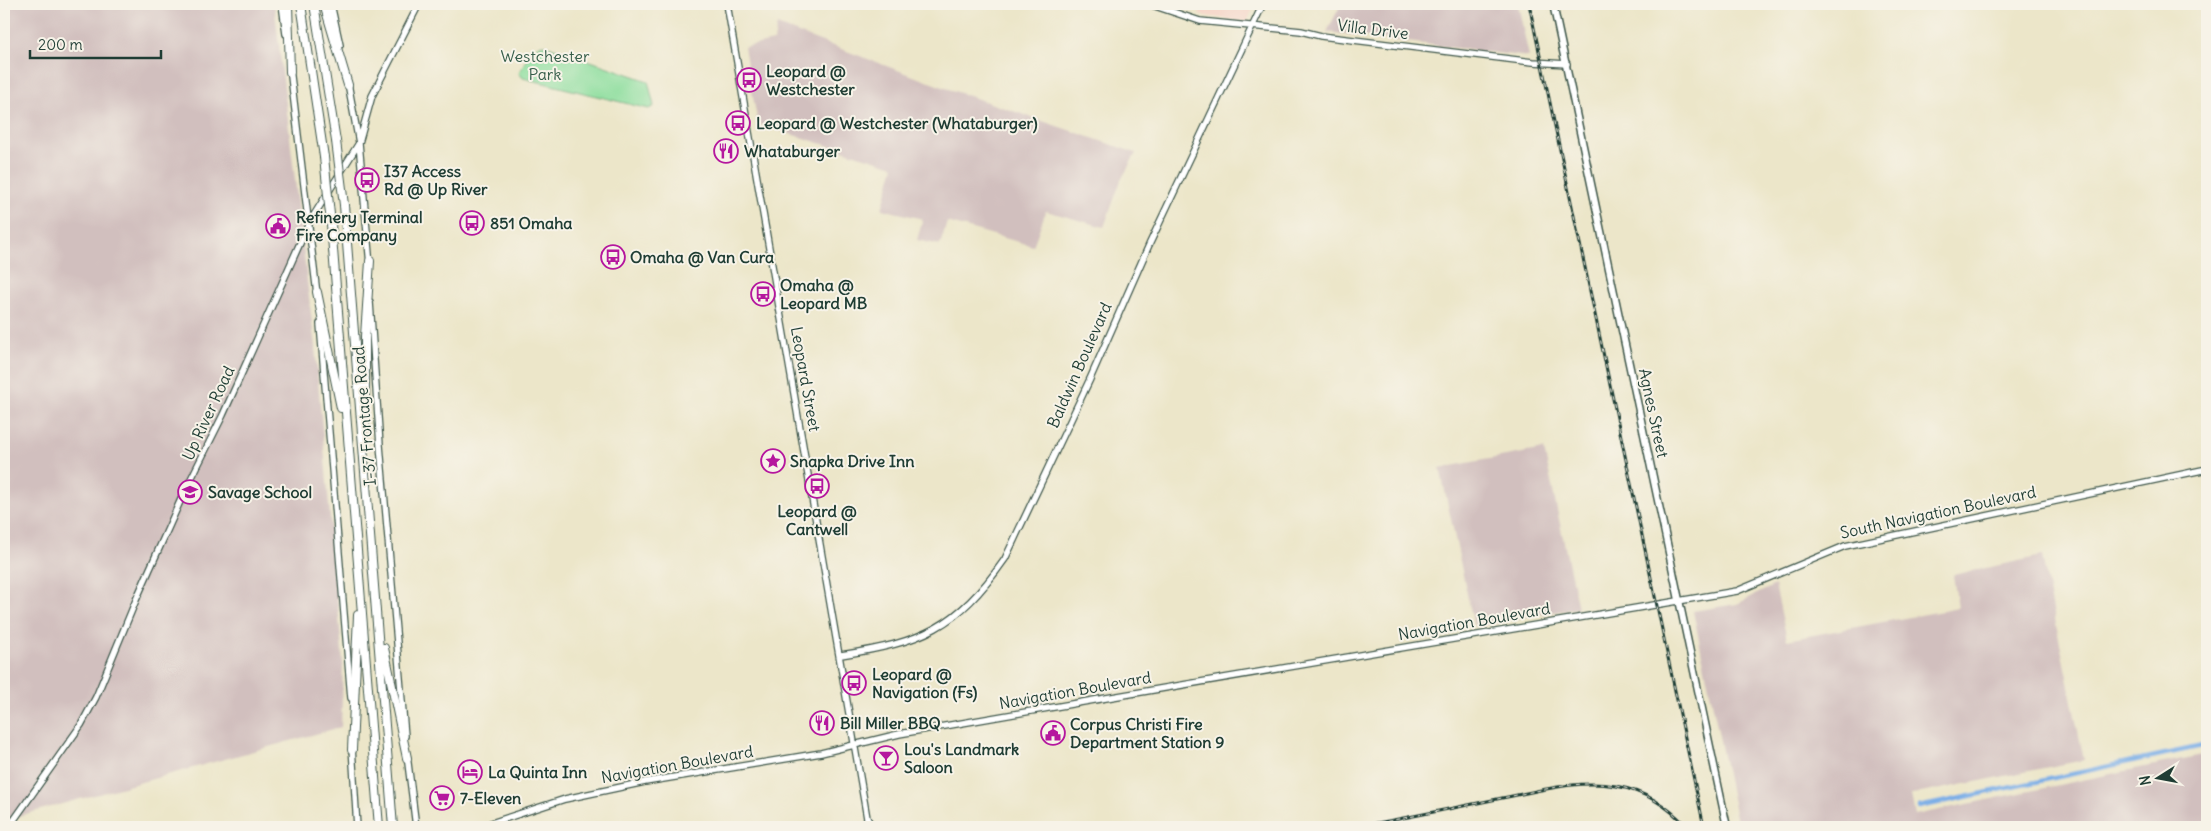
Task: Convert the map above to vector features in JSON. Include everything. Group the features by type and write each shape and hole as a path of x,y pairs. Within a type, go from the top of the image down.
{"highway":[{"path":"288,4 290,72"},
{"path":"301,4 324,157 331,224 379,827"},
{"path":"314,4 336,141 344,206 393,827"},
{"path":"324,4 348,85"},
{"path":"366,497 366,336 370,262"},
{"path":"317,292 337,380 351,465"},
{"path":"352,750 359,580"},
{"path":"378,618 407,758"}],"main road":[{"path":"282,4 317,292 350,676 356,827"},
{"name":"I-37 Frontage Road","path":"331,4 359,143 370,262 373,363 407,758 416,827"},
{"name":"Up River Road","path":"9,827 82,725 96,697 136,600 182,497 224,415 309,223 359,143 372,96 418,4"},
{"name":"Leopard Street","path":"727,4 841,655 867,818 866,827"},
{"name":"Villa Drive","path":"1149,4 1200,21 1301,31 1321,36 1526,61 1567,64"},
{"name":"Baldwin Boulevard","path":"841,655 891,646 924,635 948,620 971,601 987,584 1004,559 1090,379 1149,245 1263,4"},
{"name":"Agnes Street","path":"1553,4 1727,827"},
{"name":"South Navigation Boulevard","path":"1680,601 1737,591 1845,546 2207,469"},
{"name":"Navigation Boulevard","path":"479,827 582,795 646,782 827,752 898,734 1680,601"},
{"name":"Leopard Street","path":"867,818 872,827"}],"shaded area":[{"path":"4,4 274,4 315,347 343,663 341,727 4,820"},
{"path":"1204,4 1255,4 1247,22 1199,15"},
{"path":"1341,4 1518,4 1529,57 1327,32"},
{"path":"777,25 940,86 1136,153 1121,180 1104,227 1046,211 1033,246 947,222 940,245 917,240 923,219 882,209 894,166 758,124 744,47 774,41"},
{"path":"1544,449 1578,608 1474,626 1440,468"},
{"path":"2042,556 2084,760 1911,795 1915,815 2207,754 2207,827 1738,827 1693,611 1737,604 1775,585 1787,640 1958,608 1953,575"}],"green space":[{"name":"Westchester Park","path":"542,44 648,81 654,106 649,109 523,78 519,73 532,49"}],"waterway":[{"path":"1919,807 2207,745"}],"railway":[{"path":"1529,4 1704,827"},
{"path":"1356,827 1544,789 1587,784 1602,784 1626,788 1646,796 1672,812 1687,827"}],"place":[{"name":"Leopard @ Westchester","path":"749,80"},
{"name":"Leopard @ Westchester (Whataburger)","path":"738,123"},
{"name":"Whataburger","path":"726,151"},
{"name":"I37 Access Rd @ Up River","path":"367,180"},
{"name":"851 Omaha","path":"472,223"},
{"name":"Refinery Terminal Fire Company","path":"278,226"},
{"name":"Omaha @ Van Cura","path":"613,257"},
{"name":"Omaha @ Leopard MB","path":"763,294"},
{"name":"Snapka Drive Inn","path":"773,461"},
{"name":"Leopard @ Cantwell","path":"817,486"},
{"name":"Savage School","path":"190,492"},
{"name":"Leopard @ Navigation (Fs)","path":"854,683"},
{"name":"Bill Miller BBQ","path":"822,723"},
{"name":"Corpus Christi Fire Department Station 9","path":"1053,733"},
{"name":"Lou's Landmark Saloon","path":"886,758"},
{"name":"La Quinta Inn","path":"470,772"},
{"name":"7-Eleven","path":"442,798"}]}
